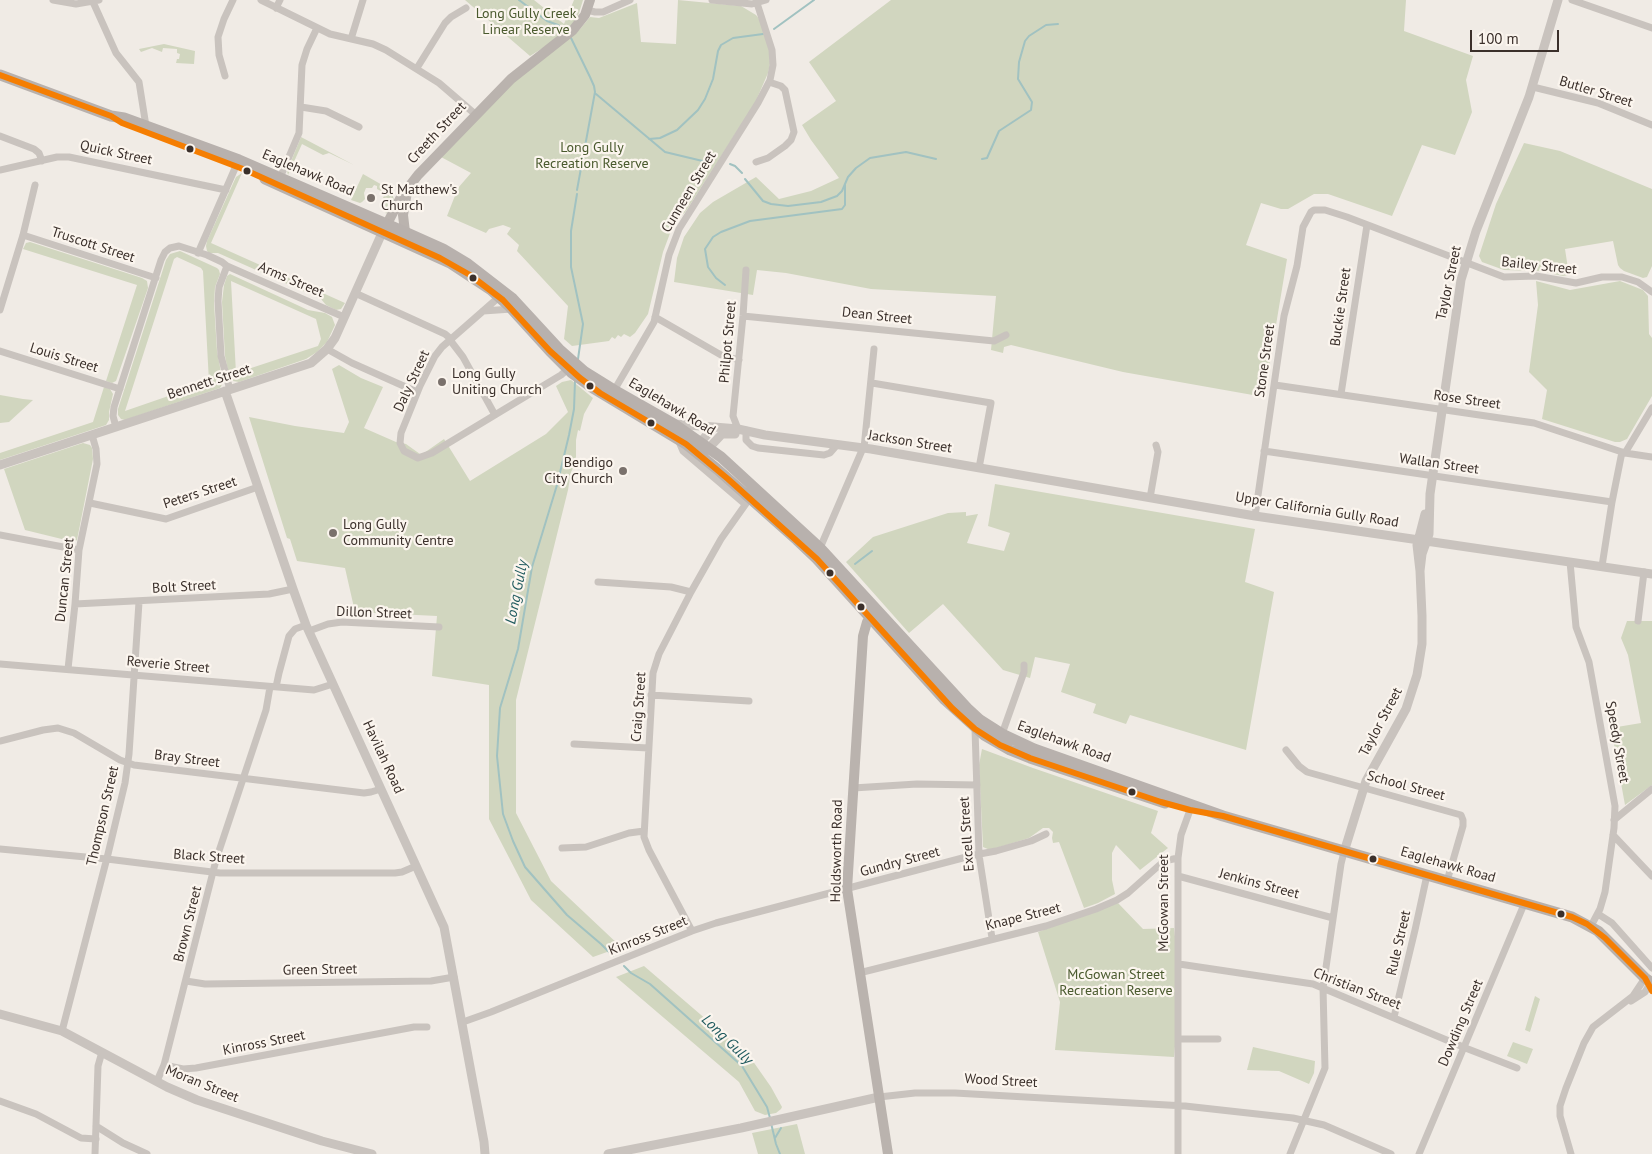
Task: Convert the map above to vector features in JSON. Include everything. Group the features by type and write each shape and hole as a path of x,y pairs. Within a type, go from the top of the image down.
{"main road":[{"name":"Creeth Street","path":"384,228 398,200 408,186 510,79 573,30 588,5"},
{"name":"Eaglehawk Road","path":"0,74 112,116 124,118 146,129 280,178 384,228 453,264 478,280 512,309 575,370 681,443 702,448 721,457 820,548 945,700 975,728 1000,744 1030,758 1142,796 1191,807 1567,915 1591,926 1650,984"},
{"name":"Eaglehawk Road","path":"238,163 384,228 405,232 454,256 494,283 512,298 575,370"},
{"path":"405,232 403,210 408,186"},
{"name":"Eaglehawk Road","path":"612,394 674,424 702,448 747,501 812,554 967,708 1002,734 1046,753 1191,807"},
{"path":"721,457 750,491 747,501"},
{"name":"Holdsworth Road","path":"873,614 865,625 863,636 847,889 888,1154"}],"street":[{"path":"53,0 76,4 96,1 114,50 139,82 146,129"},
{"path":"225,76 219,55 218,37 233,0"},
{"path":"260,0 336,36 380,46 444,86 475,114"},
{"path":"276,8 280,0"},
{"path":"351,39 363,0"},
{"name":"Creeth Street","path":"588,5 595,12 603,12 630,0"},
{"path":"712,0 757,2 766,0"},
{"name":"Taylor Street","path":"1344,852 1363,787 1406,709 1414,687 1422,644 1420,571 1422,540 1429,534 1432,476 1459,290 1465,262 1480,218 1532,87 1558,0"},
{"path":"1572,0 1652,28"},
{"name":"Cunneen Street","path":"612,394 655,318 669,256 679,229 755,108 769,82 773,65 772,50 757,2"},
{"path":"417,68 445,23 466,8"},
{"path":"280,178 299,133 302,65 317,28"},
{"path":"756,162 768,158 785,146 791,140 794,132 785,90 769,82"},
{"name":"Butler Street","path":"1532,87 1598,103 1652,124"},
{"path":"301,107 326,110 359,127"},
{"path":"0,136 34,149 39,153 42,161"},
{"name":"Quick Street","path":"0,170 63,157 75,157 226,190"},
{"path":"198,253 238,163"},
{"path":"0,310 2,295 23,235 35,184"},
{"name":"Bailey Street","path":"1311,212 1314,210 1325,210 1504,277 1536,276 1580,283 1602,278 1622,277 1651,289"},
{"name":"Stone Street","path":"1256,516 1286,306 1297,266 1303,227 1311,212"},
{"name":"Buckie Street","path":"1340,394 1367,225"},
{"name":"Creeth Street","path":"328,349 384,228"},
{"name":"Truscott Street","path":"23,235 156,278"},
{"name":"Arms Street","path":"156,278 163,256 167,250 173,247 182,247 198,253 213,263 227,266 344,317"},
{"name":"Havilah Road","path":"227,266 219,287 218,297 221,356 228,390 258,488 308,628 444,928 463,1022 485,1154"},
{"name":"Philpot Street","path":"726,428 733,416 746,270"},
{"path":"116,427 113,412 156,278"},
{"path":"355,293 446,334 461,355 495,415 561,375 575,370"},
{"name":"Daly Street","path":"495,415 441,448 420,458 410,455 402,448 401,433 435,356 498,297"},
{"path":"483,311 512,309"},
{"name":"Dean Street","path":"743,316 994,341 1006,335"},
{"path":"655,318 721,355 739,360"},
{"path":"328,349 352,363 418,392"},
{"name":"Bennett Street","path":"0,466 304,366 328,349"},
{"path":"820,548 864,448 874,349"},
{"name":"Louis Street","path":"0,351 120,389"},
{"path":"872,383 991,404 979,468"},
{"name":"Rose Street","path":"1275,385 1540,424 1624,452 1652,458"},
{"path":"1602,566 1612,502 1624,452 1652,408"},
{"name":"Philpot Street","path":"733,416 743,431"},
{"name":"Jackson Street","path":"674,424 726,428 864,448 979,468"},
{"path":"702,448 714,427"},
{"path":"743,431 748,443 758,448 824,455 830,453 837,445"},
{"name":"Jackson Street","path":"702,448 724,434 743,431"},
{"name":"Duncan Street","path":"68,669 76,604 79,550 97,464 96,449 92,435"},
{"name":"Eaglehawk Road","path":"681,443 683,451 747,501"},
{"path":"1150,498 1158,452 1156,445"},
{"name":"Wallan Street","path":"1264,451 1612,502"},
{"name":"Upper California Gully Road","path":"979,468 1256,516 1648,573"},
{"name":"Peters Street","path":"90,503 166,519 258,488"},
{"name":"Craig Street","path":"692,931 649,850 644,831 654,668 656,659 691,592 721,539 747,501"},
{"path":"0,535 79,550"},
{"name":"Speedy Street","path":"1570,562 1576,627 1587,654 1592,674 1615,806 1605,892 1598,914 1591,926"},
{"path":"1638,621 1648,573"},
{"path":"598,582 677,588 691,592"},
{"name":"Bolt Street","path":"76,604 276,594 293,589"},
{"name":"Thompson Street","path":"62,1031 107,859 128,764 139,602"},
{"name":"Dillon Street","path":"308,628 342,622 439,627"},
{"name":"Brown Street","path":"157,1081 164,1065 213,872 278,676 289,636 295,629 308,628"},
{"name":"Reverie Street","path":"0,664 314,690 333,684"},
{"path":"1002,734 1024,672 1024,665"},
{"path":"651,695 749,701"},
{"name":"Bray Street","path":"0,741 58,728 83,737 128,764 364,793 381,789"},
{"name":"Excell Street","path":"975,728 980,854 992,938"},
{"path":"574,744 648,748"},
{"name":"School Street","path":"1286,750 1305,771 1461,815 1463,826 1447,880"},
{"path":"852,788 917,784 977,785"},
{"path":"1614,820 1652,789"},
{"name":"McGowan Street","path":"1178,1154 1178,858 1180,840 1191,807"},
{"path":"562,848 586,847 629,833 644,831"},
{"name":"Gundry Street","path":"847,889 1031,841 1046,834"},
{"path":"1613,835 1652,876"},
{"name":"Black Street","path":"0,849 107,859 213,872 395,873 416,866"},
{"path":"1290,1154 1325,1068 1323,988 1332,918 1344,852"},
{"name":"Knape Street","path":"859,973 1051,924 1109,904 1136,887 1164,862 1178,858"},
{"name":"Rule Street","path":"1394,1017 1417,925 1427,875"},
{"name":"Jenkins Street","path":"1178,876 1332,918"},
{"name":"Kinross Street","path":"463,1022 692,931 847,889"},
{"name":"Dowding Street","path":"1419,1154 1525,902"},
{"path":"1598,914 1612,923 1652,968"},
{"name":"Christian Street","path":"1179,964 1305,982 1517,1068"},
{"name":"Green Street","path":"186,981 210,984 431,981 454,977"},
{"path":"1571,1154 1560,1116 1563,1096 1590,1031 1597,1023 1624,1004 1641,996 1650,984"},
{"name":"Moran Street","path":"0,1014 62,1031 186,1096 322,1141 372,1154"},
{"name":"Kinross Street","path":"164,1065 196,1068 414,1027 428,1027"},
{"path":"1179,1039 1218,1039"},
{"path":"95,1154 98,1066 102,1052"},
{"name":"Wood Street","path":"608,1154 879,1097 944,1092 1179,1106 1304,1120 1324,1125 1391,1154"},
{"path":"0,1101 36,1114 81,1138 96,1139"},
{"path":"96,1126 123,1143 147,1154"},
{"name":"Havilah Road","path":"484,1142 489,1154"}],"green space":[{"name":"Long Gully Creek Linear Reserve","path":"465,0 534,0 564,24 574,0 583,0 574,23 546,46 530,56"},
{"name":"Long Gully Recreation Reserve","path":"678,0 741,6 756,15 769,42 770,64 768,73 755,103 686,211 672,228 663,252 648,314 635,333 630,337 624,334 621,337 618,335 615,339 612,337 609,341 572,346 564,339 568,306 517,251 519,245 507,234 511,228 503,225 489,229 486,233 447,216 458,188 471,173 441,157 500,93 580,29 590,17 599,18 637,3 641,42 676,44"},
{"path":"891,0 1406,0 1404,31 1473,56 1466,80 1472,112 1455,155 1422,145 1392,216 1328,194 1314,194 1288,209 1281,209 1261,203 1246,245 1287,259 1264,397 1123,372 1011,345 1004,347 1003,353 991,350 996,296 871,289 786,273 757,270 753,295 674,282 677,258 684,237 700,213 713,202 756,177 779,199 811,191 839,178 802,125 836,101 809,62"},
{"path":"164,44 195,51 194,64 176,63 180,54 177,53 177,49 163,48 162,52 152,48 141,52 139,49"},
{"path":"301,137 354,165 329,153 323,155 302,144 288,175 287,171"},
{"path":"1524,143 1560,151 1652,189 1652,266 1647,277 1643,278 1620,268 1613,241 1565,249 1569,275 1563,276 1539,271 1504,270 1482,262 1479,256 1496,204"},
{"path":"242,173 211,243 345,303 341,309 336,310 326,305 321,299 218,253 209,253 207,251 207,241 236,177"},
{"path":"363,174 391,190 394,200 386,214 385,210 382,209 385,193 377,189 377,186 374,185 372,188 366,188 364,193 365,199 362,202 351,200"},
{"path":"30,242 147,281 148,288 116,381 112,383 106,381 137,285 23,249 26,243"},
{"path":"180,251 219,270 220,274 215,287 214,303 217,351 223,383 220,388 125,420 121,419 118,415 118,409 166,260 170,254","holes":["177,257 201,268 203,271 209,382 125,411 174,259"]},
{"path":"230,274 308,310 325,313 332,317 335,325 327,342 306,359 239,382 233,381 228,371 225,356 222,302 227,276","holes":["231,281 316,319 321,339 318,346 236,373"]},
{"path":"1536,281 1570,290 1620,281 1643,290 1648,296 1649,334 1652,338 1652,396 1627,439 1615,442 1542,419 1547,390 1529,372 1538,305"},
{"path":"339,365 361,378 383,387 364,428 396,442 406,444 420,454 444,439 470,481 546,434 568,412 556,386 571,380 593,398 584,414 580,431 578,430 576,462 571,472 516,700 516,813 551,881 621,947 593,957 531,900 489,819 489,685 432,676 437,616 355,612 345,568 297,561 290,539 287,538 249,417 344,433 349,422 332,369"},
{"path":"104,387 110,389 113,394 109,420 106,425 0,460 0,453 93,422"},
{"path":"0,395 33,400 9,422 0,423"},
{"path":"83,443 90,445 92,448 93,459 77,540 74,542 25,530 4,469"},
{"path":"995,484 1255,529 1245,582 1274,592 1246,750 1130,715 1126,724 1093,713 1096,704 1061,692 1070,664 1035,657 1030,678 1003,670 943,604 909,633 846,562 873,537 948,513 966,512 966,516 978,514 967,543 1004,551 1010,533 988,526"},
{"path":"1627,621 1652,621 1652,785 1625,805 1611,728 1641,723 1628,655 1621,638"},
{"path":"982,749 1158,811 1151,833 1168,848 1140,870 1116,845 1112,853 1112,880 1115,894 1084,908 1059,842 1053,843 1053,832 1049,828 1043,828 1029,838 990,850 983,847 979,765"},
{"name":"McGowan Street Recreation Reserve","path":"1118,903 1143,929 1174,928 1177,1024 1174,1057 1055,1050 1060,1002 1038,932"},
{"path":"644,966 750,1057 771,1087 782,1107 781,1109 776,1113 765,1115 755,1111 739,1082 616,977"},
{"path":"1535,996 1540,999 1530,1032 1525,1030"},
{"path":"1513,1042 1533,1049 1527,1064 1507,1056"},
{"path":"1253,1047 1315,1061 1314,1073 1309,1084 1279,1071 1247,1070"},
{"path":"797,1124 805,1154 758,1154 752,1133"}],"waterway":[{"name":"Long Gully","path":"519,0 547,21 564,29"},
{"path":"774,29 814,0"},
{"path":"982,159 987,158 999,131 1031,110 1032,102 1018,79 1019,62 1025,41 1029,36 1046,25 1058,24"},
{"path":"649,139 660,138 677,130 698,110 705,99 713,79 718,51 721,45 733,38 763,34"},
{"name":"Long Gully","path":"571,38 590,77 595,92 577,190"},
{"path":"596,94 665,152 711,163"},
{"path":"745,179 763,201 788,206 821,202 837,196 842,191 848,177 856,168 870,158 906,152 936,159"},
{"path":"730,164 742,173"},
{"path":"725,285 716,278 708,267 705,249 713,237 750,221 842,209 845,205 845,185"},
{"name":"Long Gully","path":"577,194 571,231 571,267 583,324 578,359"},
{"name":"Long Gully","path":"575,381 574,409 569,435 557,485 532,567 518,649 500,708 497,756 503,814 525,867 567,915 613,956"},
{"path":"855,564 872,551"},
{"name":"Long Gully","path":"624,966 631,973 650,984 742,1066 767,1107 770,1118"},
{"name":"Long Gully","path":"771,1123 780,1154"},
{"path":"775,1138 781,1128"}],"transit line":[{"path":"0,75 111,116 122,123 243,169 440,258 470,275 503,300 550,351 580,378 600,393 686,444 728,479 817,559 952,708 975,729 1000,745 1030,758 1161,802 1223,816 1572,917 1587,924 1605,938 1645,978 1652,991"}],"place":[{"name":"St Matthew's Church","path":"371,198"},
{"name":"Long Gully Uniting Church","path":"442,382"},
{"name":"Bendigo City Church","path":"623,471"},
{"name":"Long Gully Community Centre","path":"333,533"}]}
